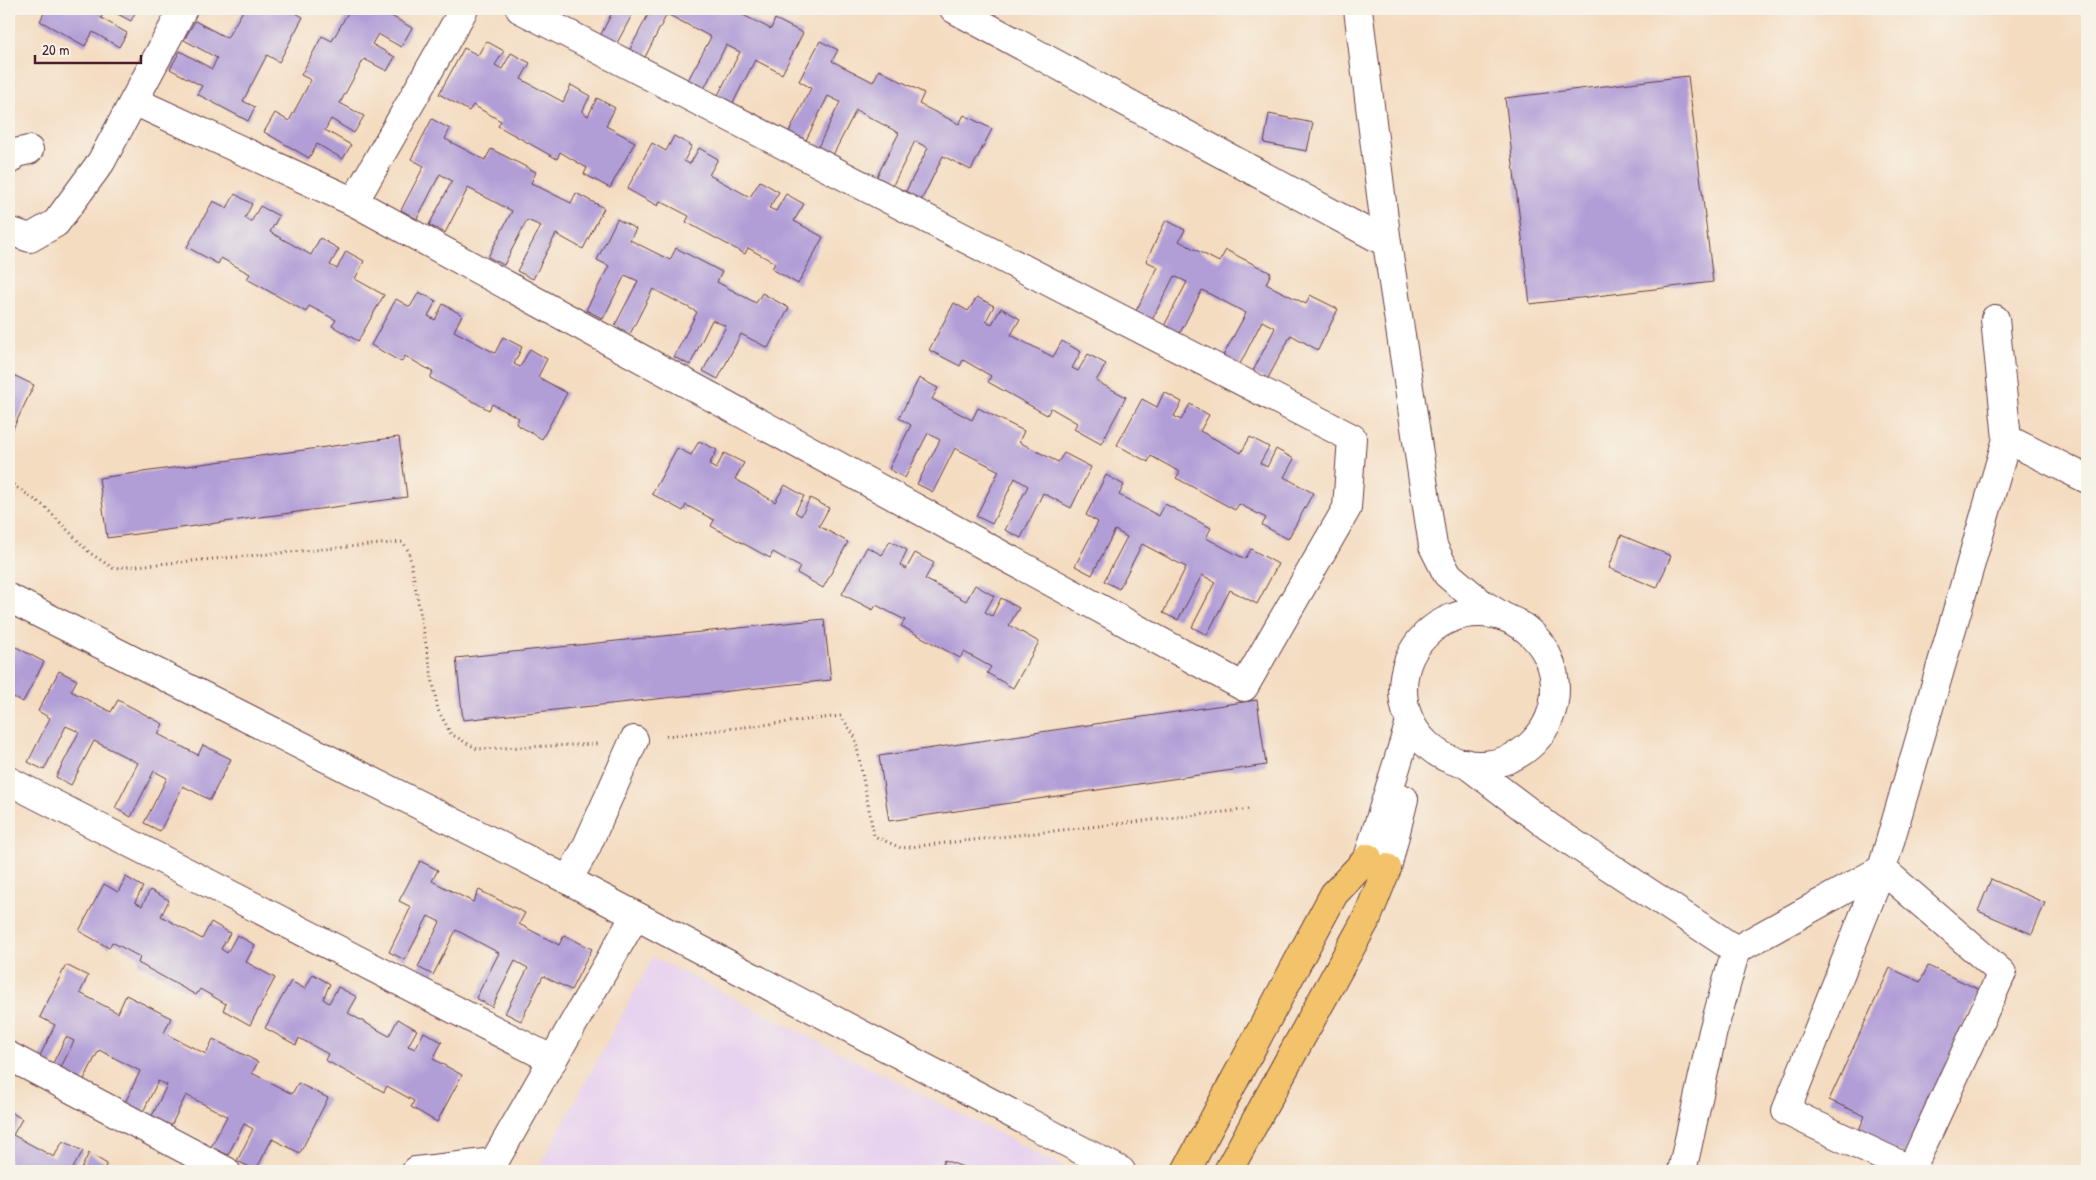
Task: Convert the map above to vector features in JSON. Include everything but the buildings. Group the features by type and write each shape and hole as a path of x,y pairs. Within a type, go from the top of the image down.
{"main road":[{"path":"1186,1171 1334,894 1377,863"},
{"path":"1228,1171 1367,918 1377,863"}],"street":[{"path":"9,231 30,238 56,222 101,162 183,9"},
{"path":"354,202 464,9"},
{"path":"134,101 354,202 1244,687 1347,508 1352,438 520,9"},
{"path":"954,9 1387,243"},
{"path":"1358,9 1387,243 1433,546 1447,574 1481,603 1521,625 1536,639 1548,657 1554,676 1554,697 1551,711 1539,735 1524,750 1499,761 1486,764 1465,763 1447,757 1432,749 1415,730 1405,705 1403,686 1407,666 1415,648 1428,632 1444,621 1463,614 1483,612 1502,616"},
{"path":"1882,869 2002,973 1911,1170 1786,1111 1882,869 2007,439 1995,319"},
{"path":"2007,439 2087,479"},
{"path":"9,598 568,880 1121,1171"},
{"path":"1377,863 1415,730"},
{"path":"568,880 586,848 634,740"},
{"path":"1465,763 1550,826 1736,950"},
{"path":"9,781 552,1060"},
{"path":"1682,1171 1713,1031 1736,950 1882,869"},
{"path":"416,1171 494,1162 635,916"},
{"path":"9,1056 226,1171"}],"path":[{"path":"9,482 44,506 90,553 113,568 403,542 409,552 438,710 451,734 476,749 581,746 841,716 854,737 874,836 901,848 1251,809"}],"shaded area":[{"path":"653,957 1072,1171 537,1171"}]}
